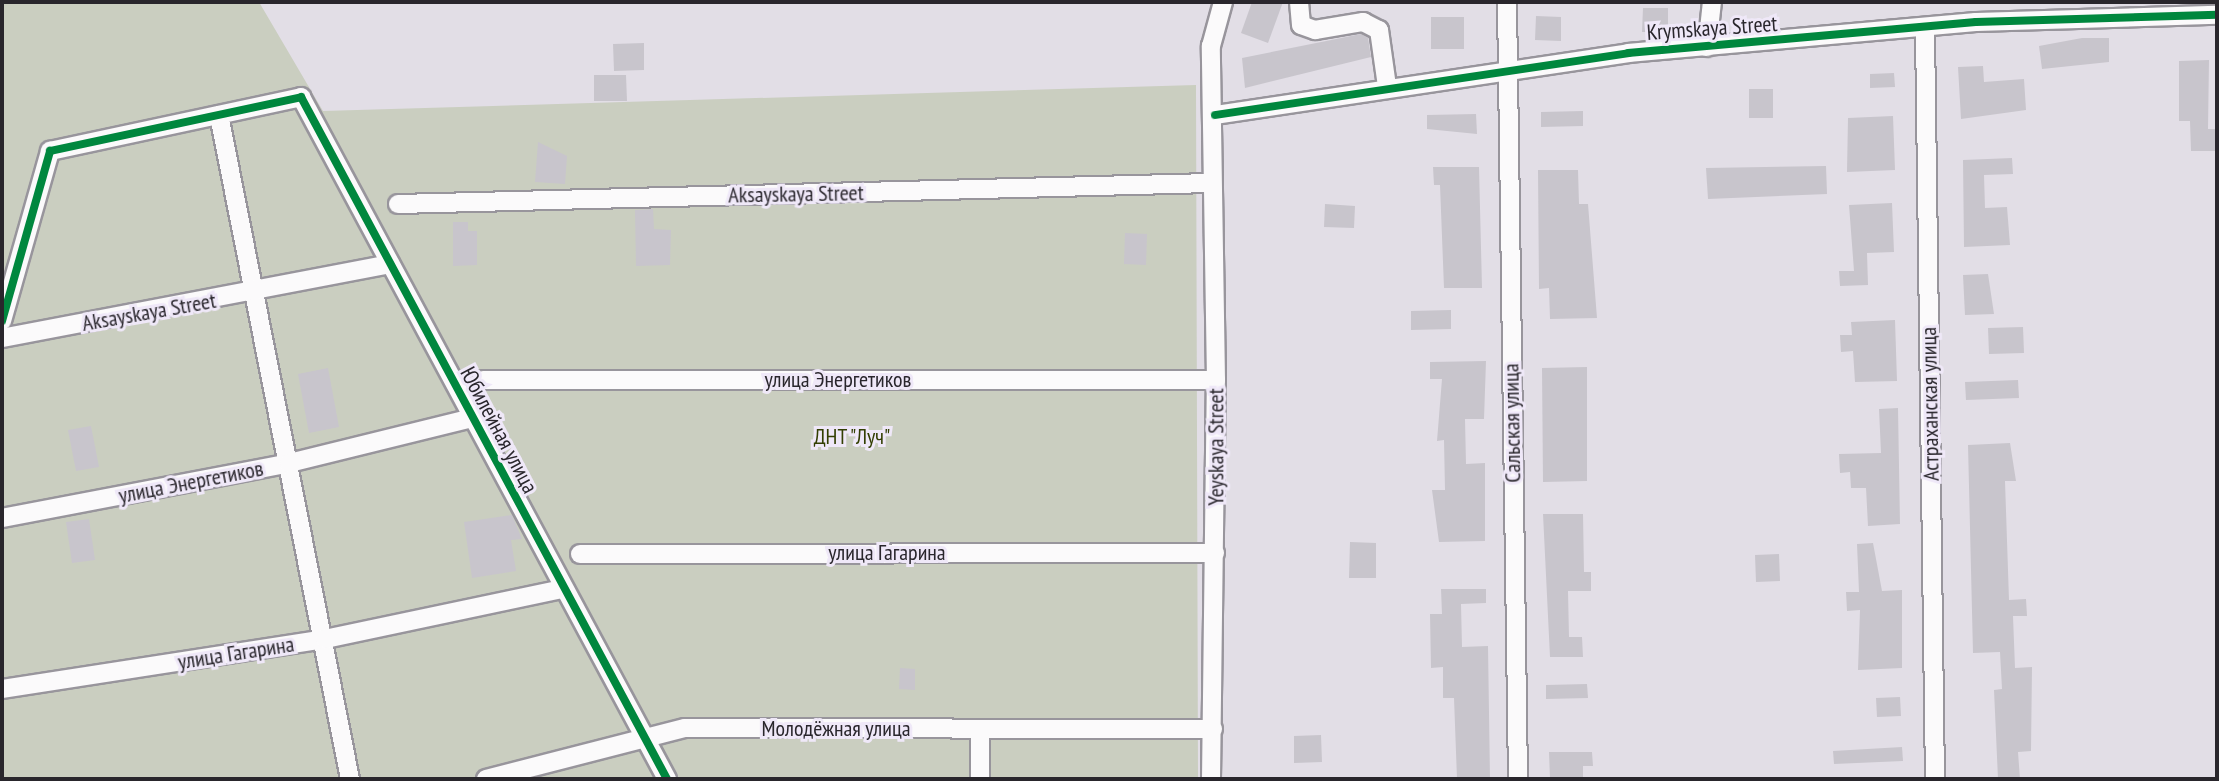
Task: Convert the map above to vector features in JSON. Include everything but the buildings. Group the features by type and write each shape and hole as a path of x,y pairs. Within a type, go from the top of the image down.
{"street":[{"name":"Yeyskaya Street","path":"1211,779 1216,380 1203,183 1215,115 1211,46 1223,2"},
{"path":"1299,2 1301,25 1315,30 1363,22 1379,30 1387,86"},
{"name":"Сальская улица","path":"1507,2 1518,779"},
{"path":"1707,47 1712,2"},
{"name":"Krymskaya Street","path":"1215,115 1506,62 1925,29 1976,22 2217,15"},
{"name":"Астраханская улица","path":"1925,29 1935,779"},
{"name":"Юбилейная улица","path":"219,115 301,97 667,779"},
{"path":"2,321 50,151 219,115 252,295 325,639 350,779"},
{"name":"Aksayskaya Street","path":"398,204 1203,183"},
{"name":"Aksayskaya Street","path":"2,338 252,295 390,264"},
{"name":"улица Энергетиков","path":"483,380 1216,380"},
{"name":"улица Энергетиков","path":"2,518 289,463 472,418"},
{"name":"улица Гагарина","path":"580,554 1215,553"},
{"name":"улица Гагарина","path":"2,689 325,639 563,589"},
{"name":"Молодёжная улица","path":"486,779 685,728 1213,729"},
{"path":"980,730 980,779"}],"green space":[{"name":"ДНТ \"Луч\"","path":"2,2 259,2 323,111 1196,85 1198,779 2,779"}],"cycle path":[{"path":"1215,115 1628,53 1976,22 2217,15"},
{"path":"2,321 50,151 301,97 667,779"}]}
